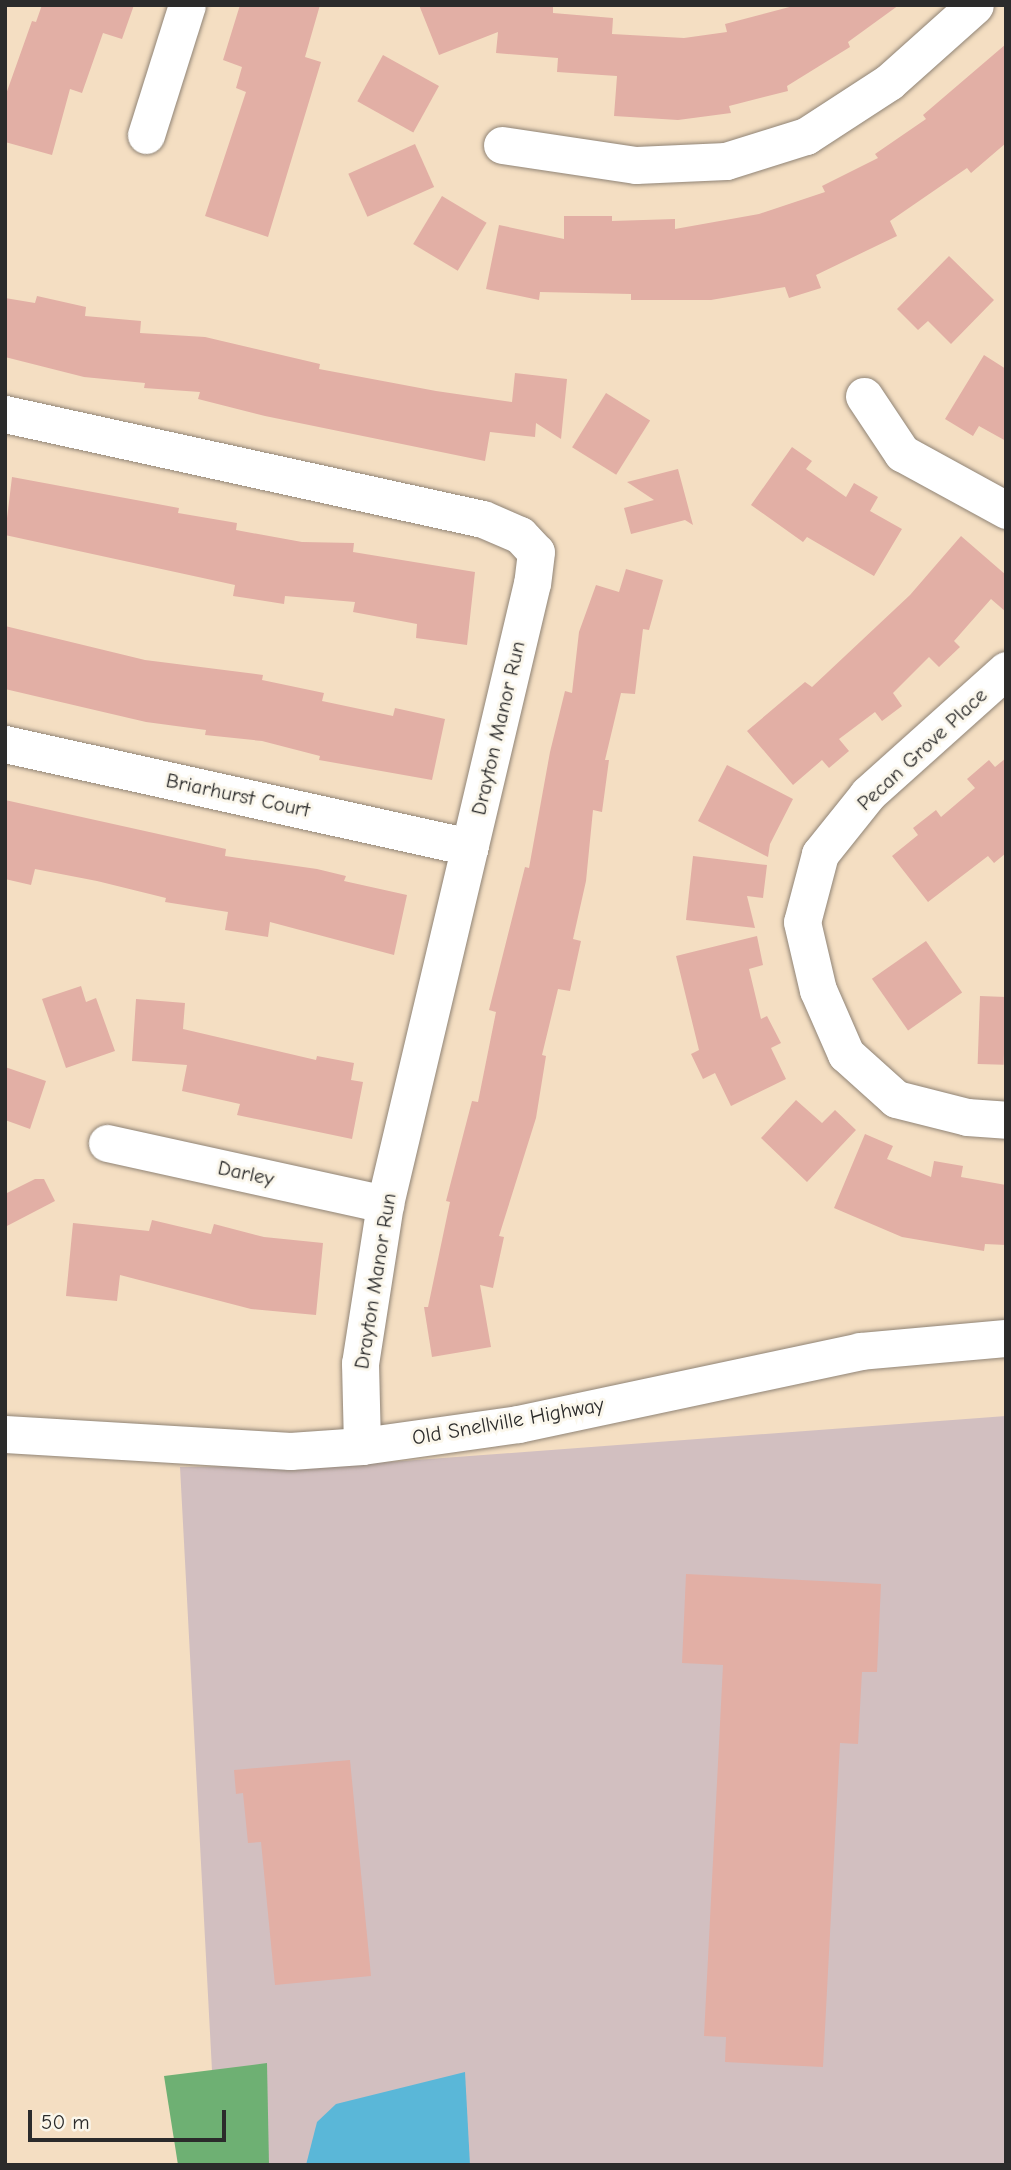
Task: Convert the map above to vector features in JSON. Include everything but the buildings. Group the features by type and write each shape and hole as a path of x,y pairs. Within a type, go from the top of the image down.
{"street":[{"path":"146,135 187,5"},
{"path":"502,145 636,164 726,161 806,136 889,82 975,5"},
{"path":"864,396 902,453 1006,510"},
{"name":"Drayton Manor Run","path":"5,414 483,519 520,535 536,552 533,583 385,1204 360,1363 362,1446"},
{"name":"Pecan Grove Place","path":"1006,670 868,794 820,854 802,922 818,990 846,1054 896,1099 967,1117 1006,1120"},
{"name":"Briarhurst Court","path":"5,744 470,847"},
{"name":"Darley","path":"107,1143 385,1204"},
{"name":"Old Snellville Highway","path":"5,1434 290,1451 362,1446 519,1424 860,1351 1006,1338"}],"shaded area":[{"path":"1006,1416 1006,2165 217,2165 180,1467 349,1465"}],"green space":[{"path":"267,2063 269,2165 178,2165 164,2076"}],"water":[{"path":"465,2072 470,2165 306,2165 317,2122 336,2104"}]}
